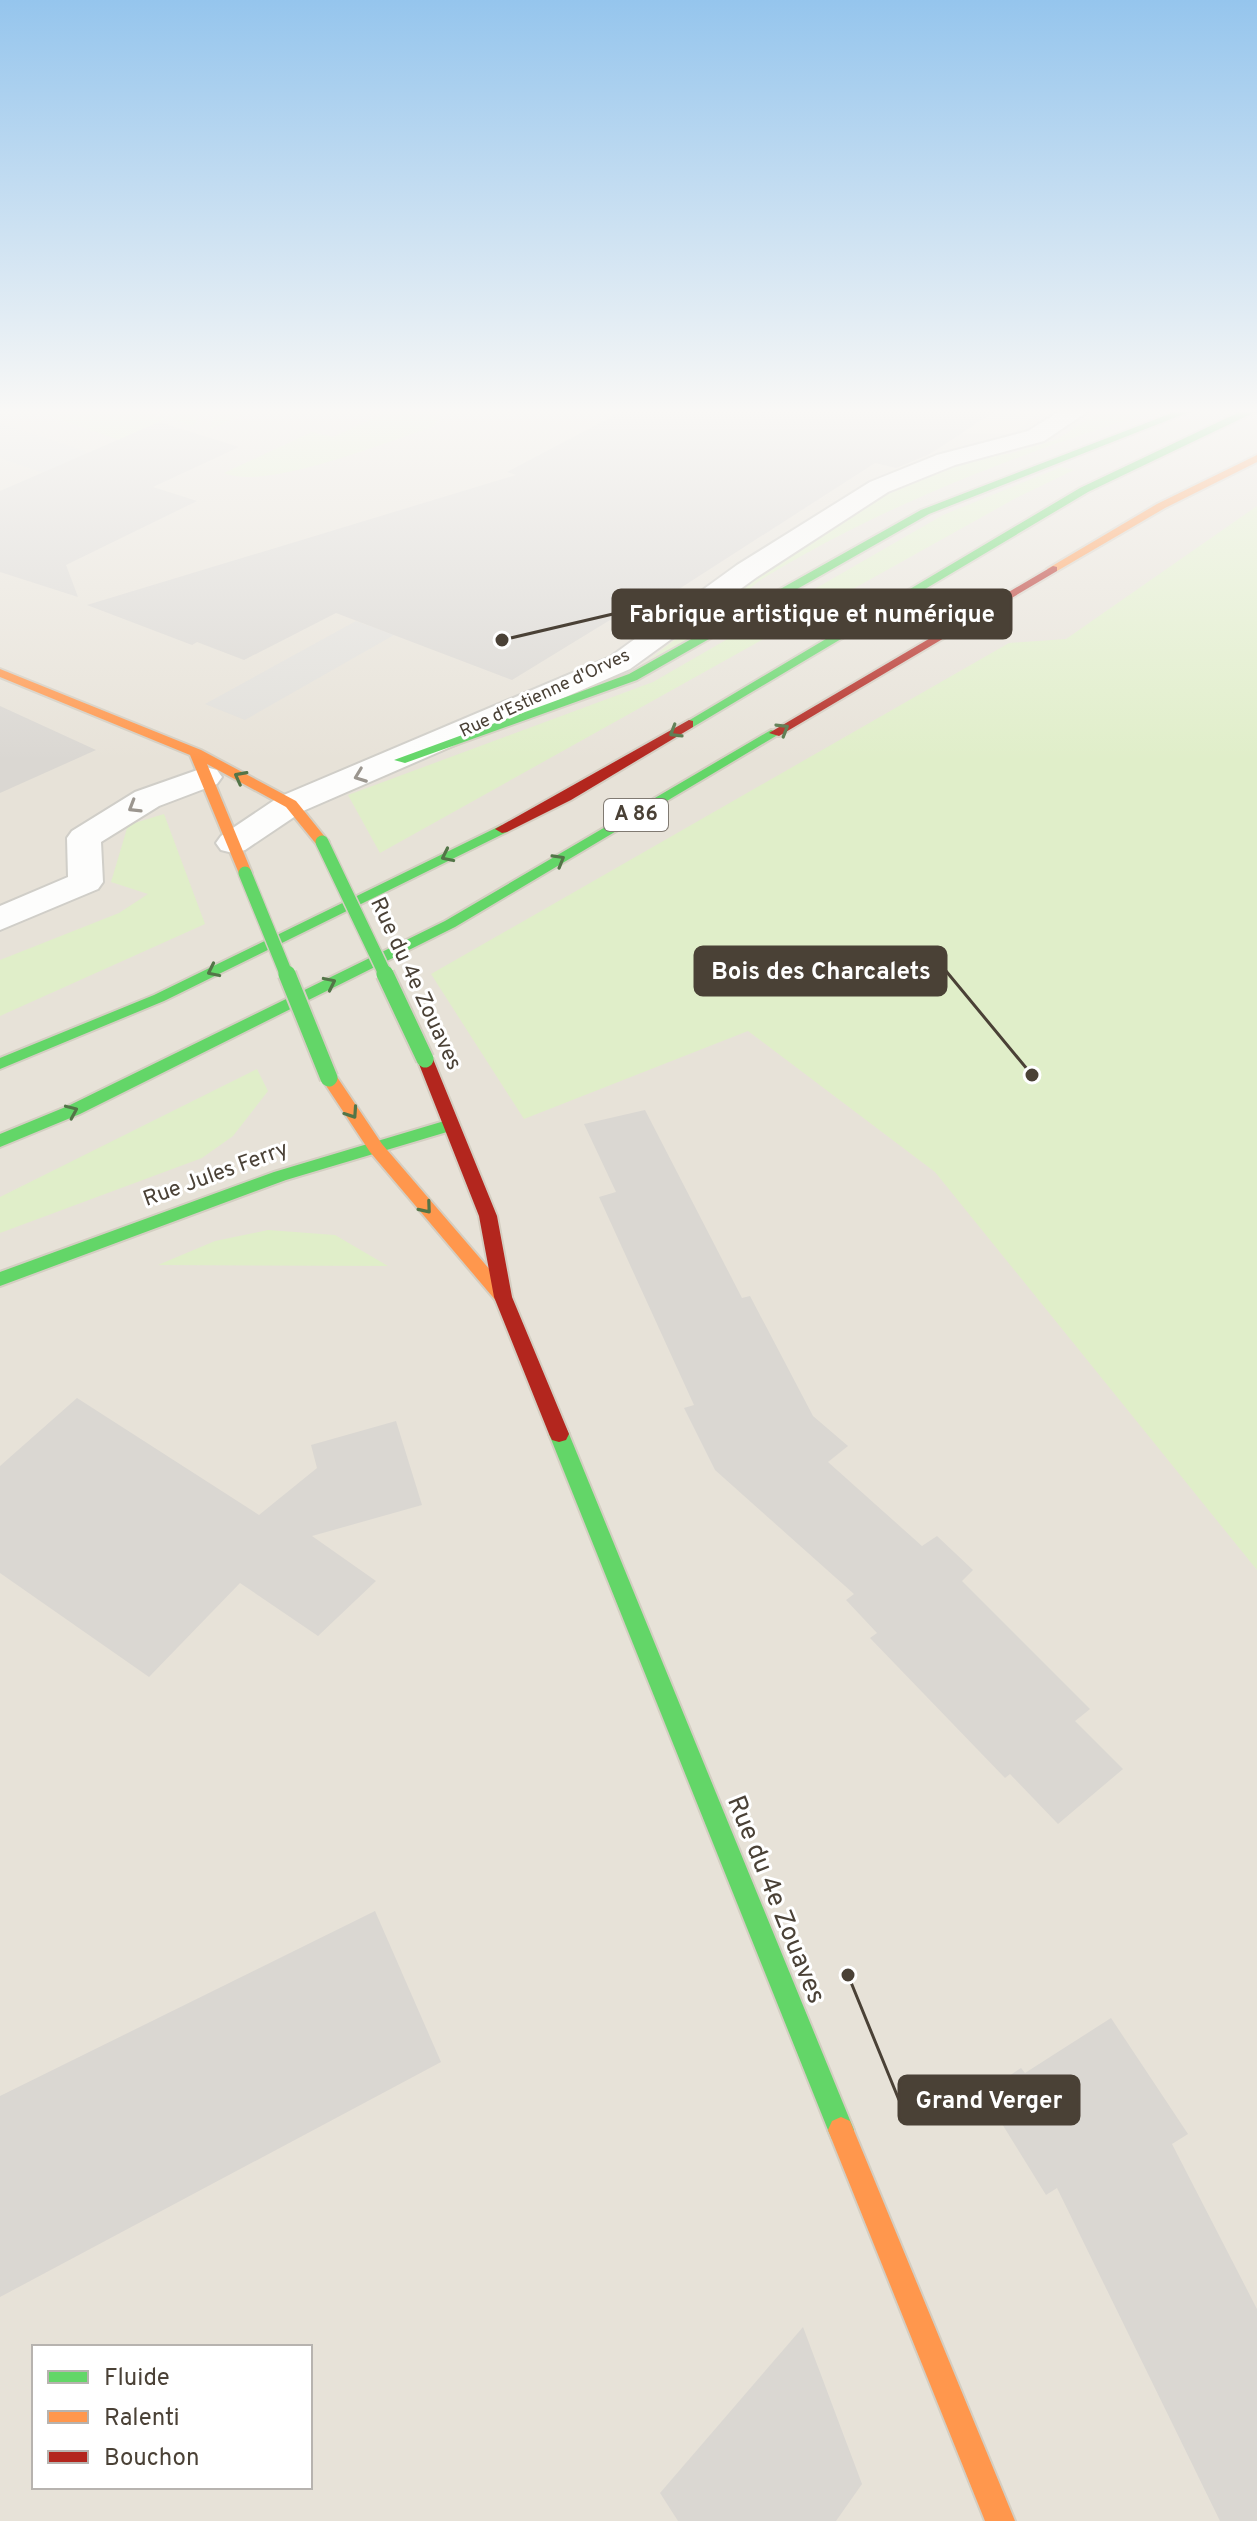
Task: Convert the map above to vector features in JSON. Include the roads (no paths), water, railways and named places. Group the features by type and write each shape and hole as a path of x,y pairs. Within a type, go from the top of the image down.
{"main road":[{"path":"400,760 633,677 901,526"},
{"name":"A 86","path":"0,1064 159,998 566,797 1024,526"},
{"name":"A 86","path":"0,1141 74,1110 450,924 1128,526"},
{"name":"Rue du 4e Zouaves","path":"0,673 291,804 322,842 425,1059 488,1216 503,1297 1000,2521"},
{"name":"Rue du 4e Zouaves","path":"201,765 329,1078 376,1148 503,1297"},
{"name":"Rue Jules Ferry","path":"0,1279 280,1176 451,1125"}],"street":[{"name":"Rue d'Estienne d'Orves","path":"233,843 291,804 400,760 620,663 747,571 818,526"},
{"path":"0,919 86,882 84,838 201,765"}],"place":[{"name":"Fabrique artistique et numérique","path":"502,640"},
{"name":"Bois des Charcalets","path":"1032,1075"},
{"name":"Grand Verger","path":"848,1975"}]}
